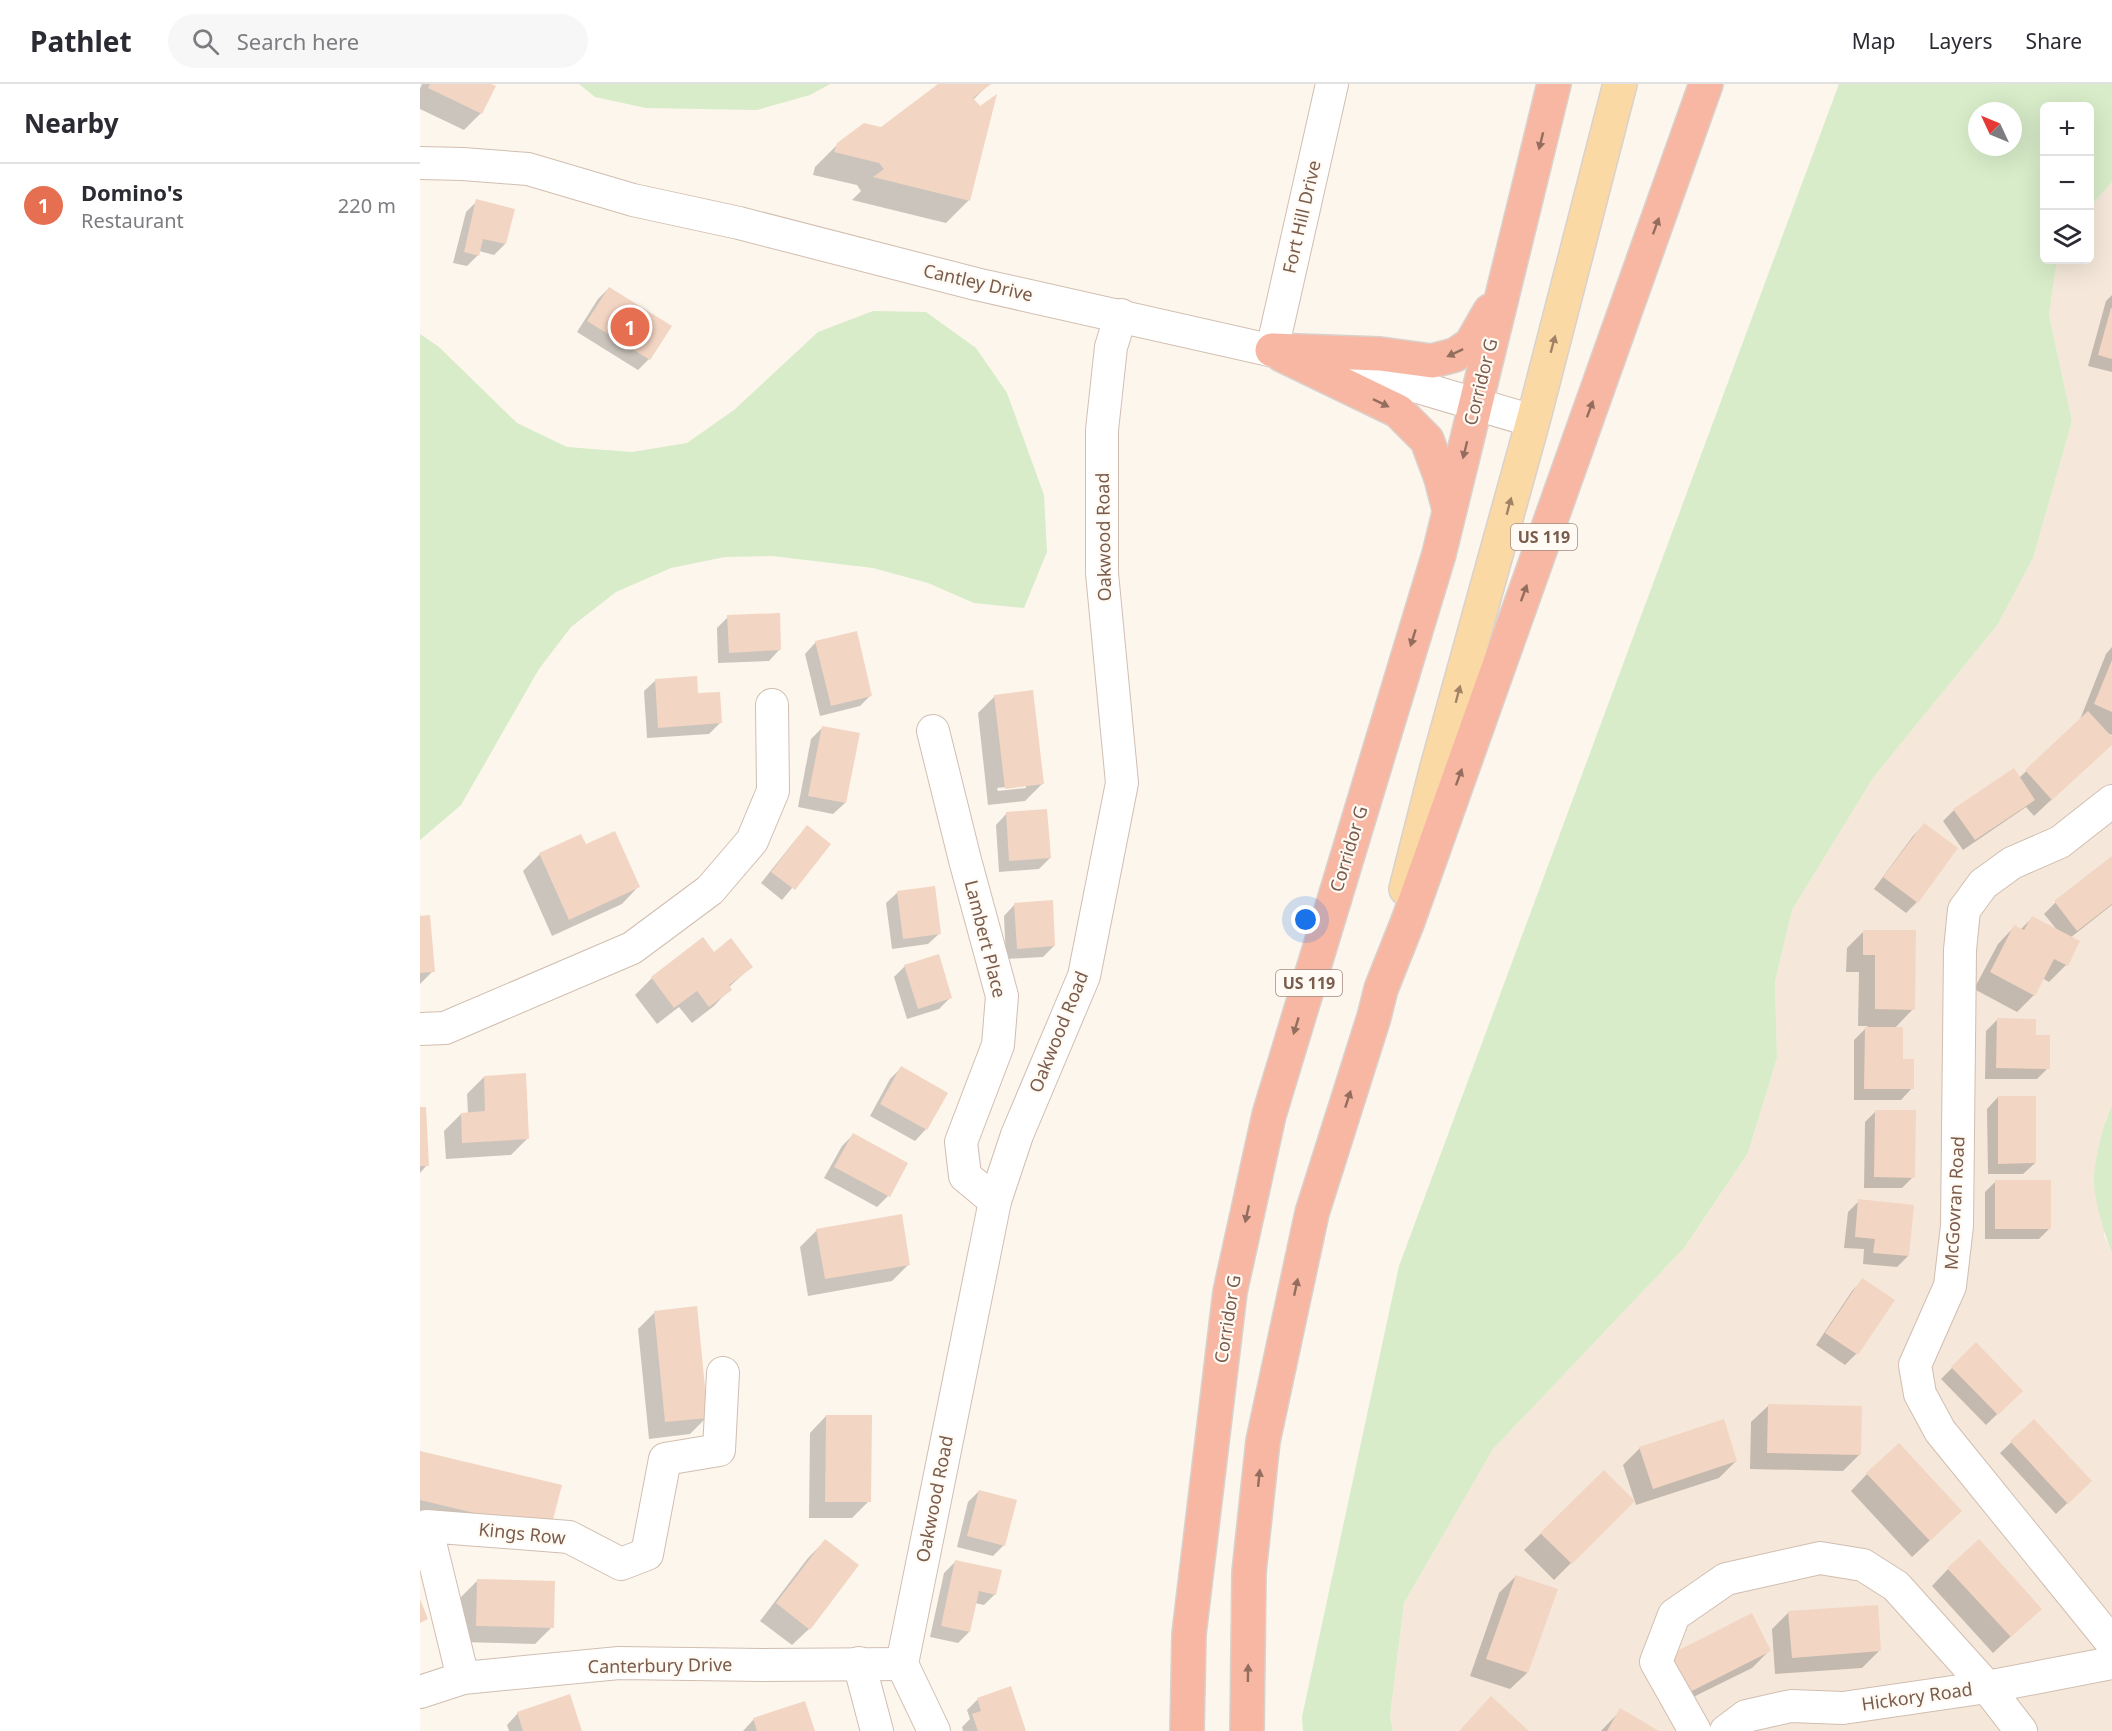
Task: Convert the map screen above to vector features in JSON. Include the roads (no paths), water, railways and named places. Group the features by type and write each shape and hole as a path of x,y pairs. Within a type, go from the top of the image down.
{"highway":[{"name":"Corridor G","path":"1187,1731 1189,1634 1230,1292 1269,1115 1439,554 1554,84"},
{"name":"US 119","path":"1247,1731 1249,1572 1263,1441 1312,1213 1381,989 1408,921 1706,84"},
{"path":"1272,350 1380,354 1432,361 1455,355 1471,344 1486,320 1514,251"},
{"path":"1272,350 1398,411 1427,440 1438,468 1450,511"}],"main road":[{"path":"1381,989 1440,759 1533,421 1620,84"}],"street":[{"name":"Fort Hill Drive","path":"1272,350 1332,84"},
{"name":"Cantley Drive","path":"420,163 528,169 633,200 739,223 976,284 1367,372 1533,421"},
{"name":"Oakwood Road","path":"902,1664 995,1201 1017,1135 1084,976 1122,783 1102,573 1102,430 1111,347 1121,315"},
{"path":"420,1029 445,1028 632,948 710,890 752,841 773,792 772,705"},
{"name":"Lambert Place","path":"933,731 964,860 1002,996 998,1045 961,1142 964,1176 995,1201"},
{"name":"McGovran Road","path":"2112,801 2060,842 2012,863 1983,884 1964,910 1960,950 1957,1226 1950,1286 1915,1365 1920,1394 1940,1431 2112,1643"},
{"name":"Kings Row","path":"463,1678 426,1526 568,1537 621,1564 647,1554 665,1459 719,1450 723,1373"},
{"path":"1695,1731 1656,1662 1674,1615 1726,1579 1820,1558 1863,1565 1896,1586 1987,1687 2020,1731"},
{"name":"Canterbury Drive","path":"420,1692 463,1678 619,1663 902,1664"},
{"path":"859,1663 877,1731"},
{"name":"Hickory Road","path":"1726,1731 1746,1716 1791,1706 1848,1719 1987,1687 2112,1663"},
{"path":"902,1664 934,1731"}],"place":[{"name":"Domino's","path":"630,327"}]}
